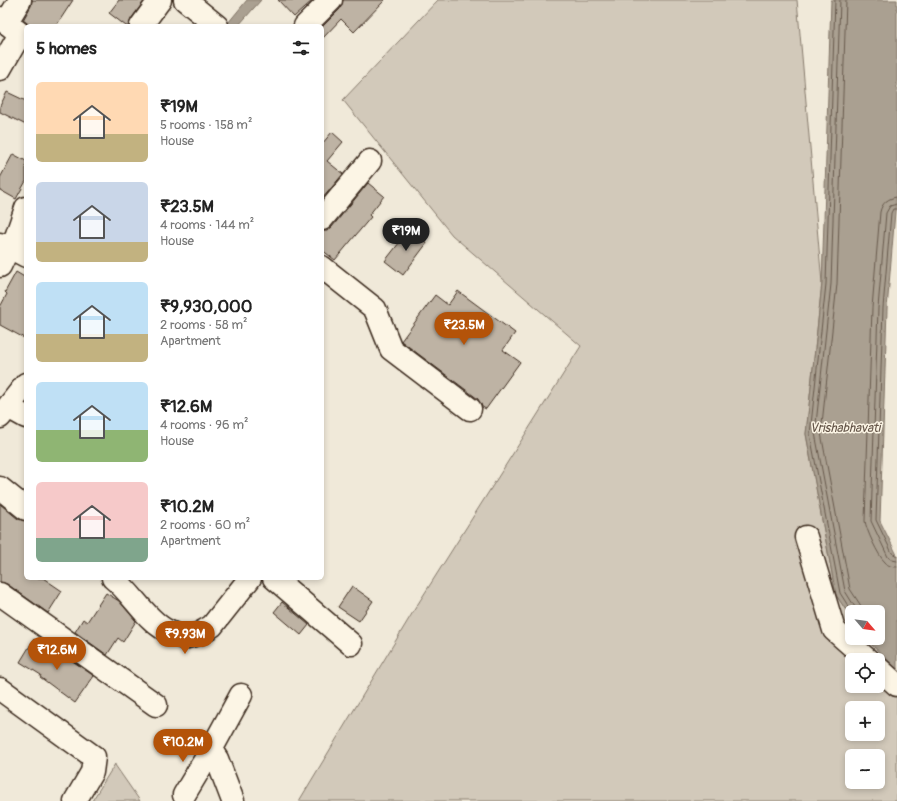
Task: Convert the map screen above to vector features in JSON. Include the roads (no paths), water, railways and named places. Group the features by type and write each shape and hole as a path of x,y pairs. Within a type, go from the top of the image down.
{"street":[{"path":"0,69 20,0"},
{"path":"142,24 160,0"},
{"path":"185,0 215,24"},
{"path":"307,24 331,0"},
{"path":"324,218 370,161"},
{"path":"9,253 24,214"},
{"path":"329,273 376,308 391,349 470,409"},
{"path":"11,414 24,388"},
{"path":"0,488 24,507"},
{"path":"806,537 834,630 860,653"},
{"path":"116,580 125,587 151,618 159,625 184,638 198,634 212,626 248,580"},
{"path":"276,580 351,644"},
{"path":"0,594 156,705"},
{"path":"885,674 897,685"},
{"path":"0,689 94,757 92,772 75,801"},
{"path":"184,795 241,695"},
{"path":"211,750 217,759 233,801"}],"water":[{"path":"247,0 261,0 240,24 228,23"},
{"name":"Vrishabhavati","path":"831,0 897,0 897,188 887,309 880,521 897,555 897,669 885,657 885,653 880,653 872,645 885,645 885,605 845,605 845,608 836,595 806,434 822,283"}]}
